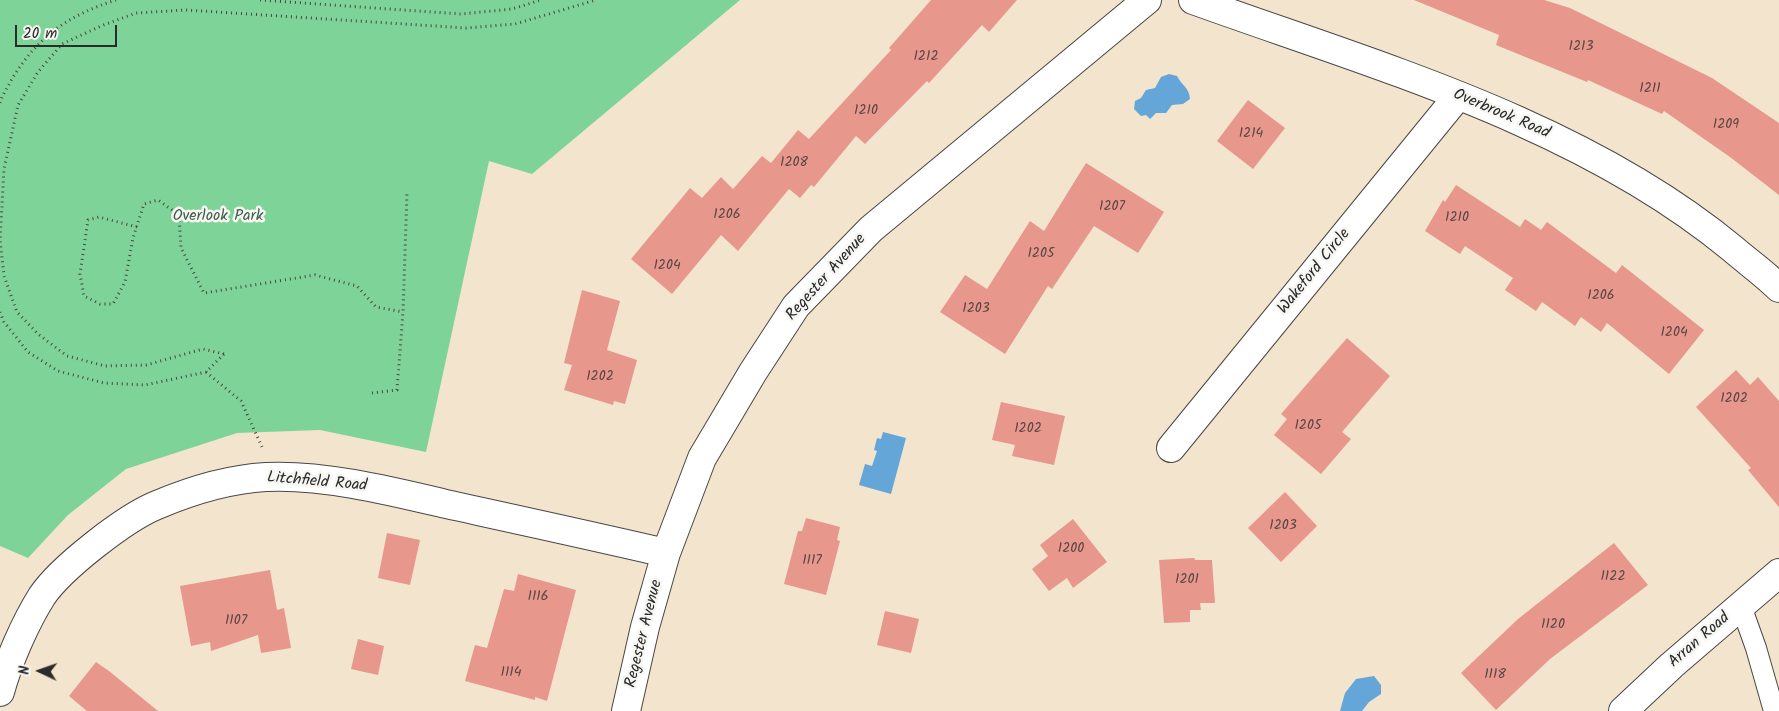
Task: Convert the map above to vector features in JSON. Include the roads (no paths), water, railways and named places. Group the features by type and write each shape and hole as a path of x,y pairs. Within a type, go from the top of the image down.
{"street":[{"name":"Regester Avenue","path":"626,711 645,627 666,553 702,458 752,372 796,306 871,229 1147,0"},
{"name":"Overbrook Road","path":"1193,0 1458,96 1550,134 1629,176 1704,224 1779,288"},
{"name":"Wakeford Circle","path":"1171,448 1458,96"},
{"name":"Litchfield Road","path":"0,692 7,666 42,596 70,565 102,539 155,506 221,484 266,477 316,480 383,490 666,553"},
{"name":"Arran Road","path":"1624,711 1779,573"}],"lane":[{"path":"1741,606 1756,648 1774,711"}],"water":[{"path":"1169,74 1177,76 1187,89 1190,99 1183,104 1172,105 1166,113 1156,113 1150,119 1146,115 1141,116 1134,109 1135,101 1141,98 1146,90 1155,88 1161,77"},
{"path":"883,432 906,438 891,494 859,485 865,464 872,466 877,451 874,450 877,438 881,439"},
{"path":"1374,676 1381,685 1381,694 1369,702 1362,711 1340,711 1345,693 1356,679"}],"park label":[{"name":"Overlook Park","path":"218,217"}]}
